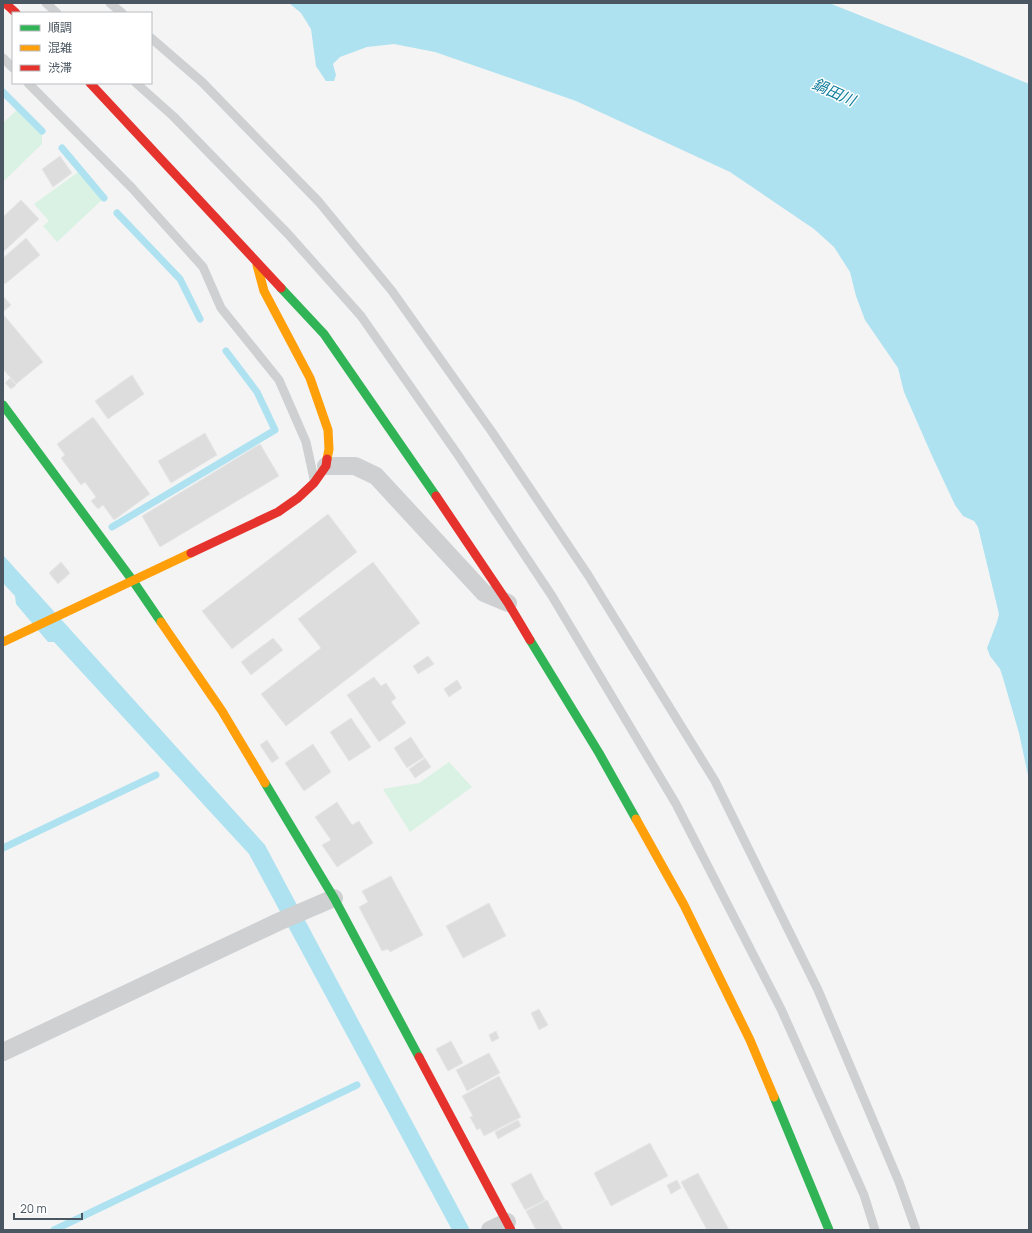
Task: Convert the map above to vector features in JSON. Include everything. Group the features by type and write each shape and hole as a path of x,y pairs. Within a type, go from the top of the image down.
{"street":[{"path":"5,3 15,12"},
{"path":"91,84 324,334 387,424 508,604 599,753 684,905 750,1040 829,1230"},
{"path":"3,642 278,512 298,498 314,483 326,466 329,449 328,430 310,378 264,291 256,260"},
{"path":"3,405 133,581 222,711 334,898 509,1226 490,1230"},
{"path":"326,466 355,466 376,476 484,593 508,604"},
{"path":"3,1052 278,922 334,898"}],"lane":[{"path":"46,3 56,12"},
{"path":"110,3 121,12"},
{"path":"152,39 202,82 319,202 392,291 492,432 588,575 711,774 722,795 818,990 899,1182 916,1230"},
{"path":"3,58 12,67"},
{"path":"29,84 132,188 203,267 221,308 279,380 306,442 314,483"},
{"path":"137,84 173,116 288,234 361,316 458,455 552,596 676,804 774,995 864,1195 875,1230"}],"green space":[{"path":"19,108 42,131 42,144 3,182 3,123"},
{"path":"81,170 104,198 57,242 43,226 49,221 34,204"},
{"path":"449,762 472,787 410,832 383,789 419,783"}],"water":[{"name":"鍋田川","path":"289,3 829,3 1029,84 1029,780 1019,733 1003,678 1000,669 990,656 987,648 999,614 978,527 974,521 963,516 955,505 904,392 898,368 865,320 856,296 850,272 834,247 814,229 730,172 576,101 435,52 394,44 367,47 340,57 333,64 336,75 334,81 326,81 316,66 311,29 301,13"},
{"path":"3,555 265,845 470,1230 452,1230 249,854 54,642 48,642 16,604 15,596 3,583"}],"building":[{"path":"60,156 72,173 53,187 42,169"},
{"path":"21,200 39,219 3,252 3,217"},
{"path":"26,238 40,255 5,284 3,281 3,258"},
{"path":"3,296 11,305 3,312"},
{"path":"3,314 43,362 16,384 3,369"},
{"path":"132,375 144,394 108,419 95,401"},
{"path":"10,378 16,385 11,389 5,383"},
{"path":"93,417 150,494 114,520 103,505 98,509 91,501 96,497 85,482 81,485 61,458 65,455 57,444"},
{"path":"205,433 217,455 171,483 158,461"},
{"path":"260,444 279,476 160,547 142,516"},
{"path":"328,514 357,552 232,649 202,611"},
{"path":"61,562 70,573 58,584 49,573"},
{"path":"373,562 420,623 286,726 261,694 321,648 298,619"},
{"path":"273,638 283,650 251,675 241,662"},
{"path":"428,656 434,664 418,674 413,666"},
{"path":"374,677 381,686 386,683 396,698 391,702 406,723 379,742 347,695"},
{"path":"457,680 462,688 449,697 444,689"},
{"path":"351,718 371,747 349,761 330,732"},
{"path":"411,737 424,757 407,768 394,748"},
{"path":"267,740 279,758 272,763 260,745"},
{"path":"313,744 331,772 304,791 285,763"},
{"path":"425,758 431,767 415,778 409,769"},
{"path":"337,802 352,825 359,821 373,843 337,867 322,845 331,840 315,817"},
{"path":"391,876 423,935 390,952 388,949 382,951 359,907 368,902 362,891"},
{"path":"489,903 506,936 463,958 446,926"},
{"path":"539,1009 548,1025 539,1030 531,1013"},
{"path":"496,1031 499,1038 492,1042 489,1035"},
{"path":"451,1041 463,1063 448,1071 436,1049"},
{"path":"489,1053 500,1073 467,1091 456,1070"},
{"path":"499,1076 521,1117 484,1136 480,1128 477,1130 470,1117 473,1116 462,1096"},
{"path":"518,1120 521,1126 498,1139 495,1132"},
{"path":"650,1143 668,1176 611,1206 594,1173"},
{"path":"531,1173 545,1200 525,1210 511,1184"},
{"path":"698,1173 729,1230 707,1230 681,1182"},
{"path":"677,1180 681,1188 671,1194 667,1185"},
{"path":"547,1200 563,1230 536,1230 526,1211"}],"waterway":[{"path":"3,92 42,131"},
{"path":"62,148 104,198"},
{"path":"117,213 180,279 200,319"},
{"path":"112,527 275,430 257,392 226,351"},
{"path":"3,848 156,775"},
{"path":"54,1230 357,1085"}],"traffic: fast":[{"path":"281,288 324,334 436,496"},
{"path":"3,405 133,581 161,622"},
{"path":"530,640 599,753 636,819"},
{"path":"265,783 334,898 419,1057"},
{"path":"774,1097 829,1230"}],"traffic: slow":[{"path":"257,265 264,291 310,378 328,430 329,449 327,459"},
{"path":"3,642 191,553"},
{"path":"161,622 222,711 265,783"},
{"path":"636,819 684,905 750,1040 774,1097"}],"traffic: jam":[{"path":"5,3 15,12"},
{"path":"91,84 281,288"},
{"path":"191,553 278,512 298,498 314,483 326,466 327,459"},
{"path":"436,496 508,603 530,640"},
{"path":"419,1057 511,1230"}]}
